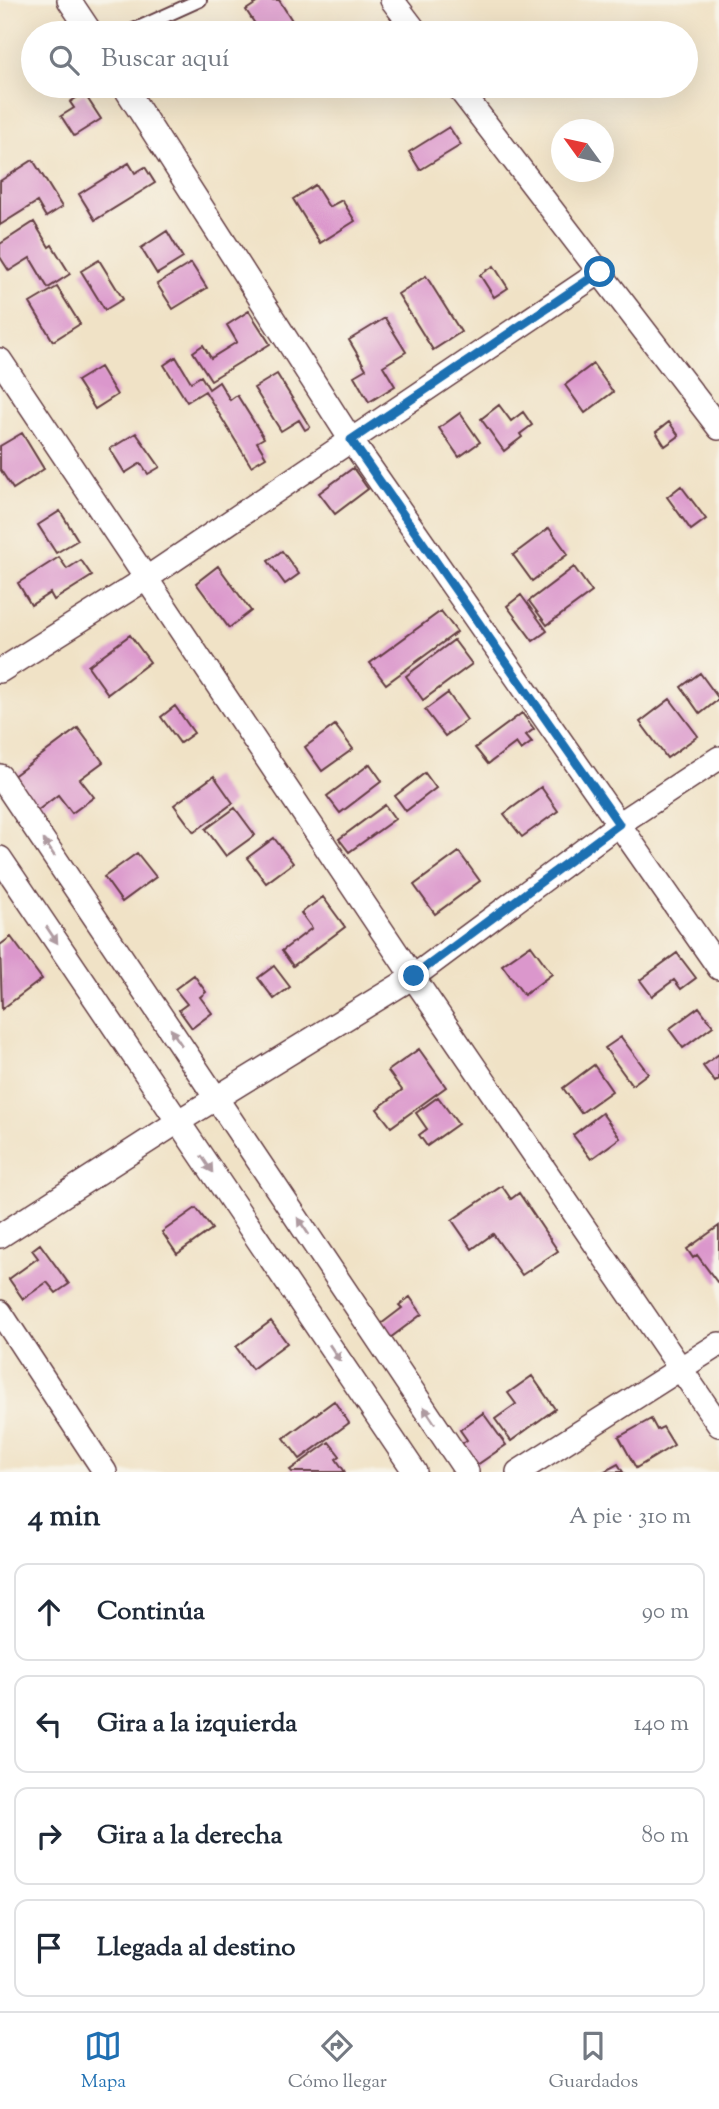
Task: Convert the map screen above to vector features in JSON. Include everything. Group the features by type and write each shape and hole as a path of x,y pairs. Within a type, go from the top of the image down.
{"street":[{"path":"69,0 83,21"},
{"path":"392,0 408,21"},
{"path":"132,98 351,440 719,968"},
{"path":"466,98 719,428"},
{"path":"0,671 147,578 600,272"},
{"path":"0,360 719,1425"},
{"path":"0,1236 178,1121 414,976 619,824 719,758"},
{"path":"0,776 467,1472"},
{"path":"0,858 415,1472"},
{"path":"0,1312 105,1472"},
{"path":"518,1472 719,1344"}],"lane":[{"path":"154,21 200,0"}],"building":[{"path":"261,0 279,0 292,21 253,21 246,10"},
{"path":"76,98 87,98 101,119 74,136 61,116 74,108 70,102"},
{"path":"449,127 461,145 420,170 409,152"},
{"path":"33,160 62,207 46,217 37,202 0,225 0,181"},
{"path":"129,163 135,173 145,167 155,183 95,220 79,194"},
{"path":"315,185 329,207 342,200 355,221 320,243 293,199"},
{"path":"34,222 70,274 48,288 30,258 9,271 0,257 0,244"},
{"path":"167,231 183,258 157,274 141,248"},
{"path":"99,260 123,299 105,310 81,271"},
{"path":"191,263 207,288 173,309 157,284"},
{"path":"494,266 508,288 494,297 480,275"},
{"path":"426,276 461,332 433,350 398,294"},
{"path":"57,287 80,324 53,341 30,303"},
{"path":"249,311 270,344 211,380 193,352 203,345 211,358 237,342 227,325"},
{"path":"385,318 406,352 383,366 395,386 369,402 354,376 366,369 349,340"},
{"path":"176,357 191,382 201,376 209,389 219,382 230,400 237,395 264,438 257,442 266,457 251,466 205,391 187,402 164,365"},
{"path":"593,364 613,392 585,413 565,385"},
{"path":"100,367 117,395 95,409 77,381"},
{"path":"277,374 310,427 305,430 299,420 281,431 254,388"},
{"path":"499,405 511,421 523,412 532,425 504,451 481,419"},
{"path":"460,413 480,442 459,457 439,428"},
{"path":"669,422 679,436 665,446 656,432"},
{"path":"22,433 44,469 13,489 0,469 0,446"},
{"path":"136,433 160,467 148,474 141,463 125,473 110,449"},
{"path":"353,468 368,489 335,514 319,493"},
{"path":"681,486 706,519 691,530 667,497"},
{"path":"60,511 78,540 56,553 38,525"},
{"path":"549,528 568,554 532,581 513,555"},
{"path":"282,551 299,574 285,584 268,561"},
{"path":"59,557 67,569 81,560 92,576 54,600 50,593 31,605 18,583"},
{"path":"218,566 251,611 229,628 196,583"},
{"path":"574,567 592,592 547,625 529,601"},
{"path":"521,595 547,631 533,641 507,606"},
{"path":"441,611 457,632 386,684 370,663"},
{"path":"130,635 150,662 108,694 88,666"},
{"path":"454,640 472,664 423,700 406,676"},
{"path":"700,673 719,699 700,714 681,687"},
{"path":"448,693 467,720 445,736 425,710"},
{"path":"670,699 698,736 667,758 640,722"},
{"path":"175,706 194,733 180,743 161,717"},
{"path":"522,713 534,729 526,735 532,742 521,750 516,743 488,764 475,748"},
{"path":"335,725 353,749 322,771 305,747"},
{"path":"78,728 103,762 80,779 94,797 72,813 58,795 33,814 8,780"},
{"path":"370,764 382,781 340,813 327,796"},
{"path":"425,773 436,788 406,811 395,796"},
{"path":"214,776 233,803 194,832 174,805"},
{"path":"541,787 558,811 522,837 504,814"},
{"path":"385,805 395,819 349,852 339,839"},
{"path":"235,808 255,835 226,856 206,829"},
{"path":"274,838 293,863 266,883 247,858"},
{"path":"459,852 480,881 435,914 414,885"},
{"path":"137,853 156,877 122,902 104,877"},
{"path":"323,897 345,927 293,966 282,951 312,928 301,913"},
{"path":"11,937 42,979 2,1009 0,945"},
{"path":"531,945 552,974 524,995 502,965"},
{"path":"677,953 696,978 681,989 674,980 652,996 640,980"},
{"path":"274,966 290,987 274,999 258,978"},
{"path":"194,975 206,992 200,997 212,1013 192,1028 179,1010 187,1004 175,989"},
{"path":"699,1007 713,1026 683,1048 669,1029"},
{"path":"621,1037 648,1073 632,1085 605,1048"},
{"path":"419,1049 446,1087 391,1127 377,1109 402,1090 388,1071"},
{"path":"719,1054 719,1079 715,1082 703,1066"},
{"path":"594,1065 612,1091 581,1113 563,1088"},
{"path":"438,1097 458,1124 427,1146 419,1135 427,1129 416,1113"},
{"path":"602,1113 620,1138 591,1159 573,1135"},
{"path":"502,1186 511,1199 519,1193 558,1251 522,1275 493,1234 472,1249 452,1220"},
{"path":"196,1208 212,1229 177,1254 162,1232"},
{"path":"719,1226 717,1282 697,1255 693,1258 687,1249"},
{"path":"40,1244 69,1284 56,1293 47,1282 23,1299 9,1279 38,1258 32,1250"},
{"path":"410,1297 422,1314 390,1338 381,1324 402,1308 399,1305"},
{"path":"271,1321 287,1343 252,1369 236,1347"},
{"path":"532,1376 555,1409 511,1441 495,1419 516,1404 508,1393"},
{"path":"334,1401 349,1423 300,1459 284,1438"},
{"path":"483,1413 506,1445 474,1467 460,1445 467,1440 460,1430"},
{"path":"651,1419 657,1430 663,1427 674,1445 636,1468 619,1437"},
{"path":"329,1442 340,1456 336,1459 345,1472 290,1470"},
{"path":"618,1464 623,1472 603,1472"}],"route":[{"path":"414,976 619,824 351,440 600,272"}]}
